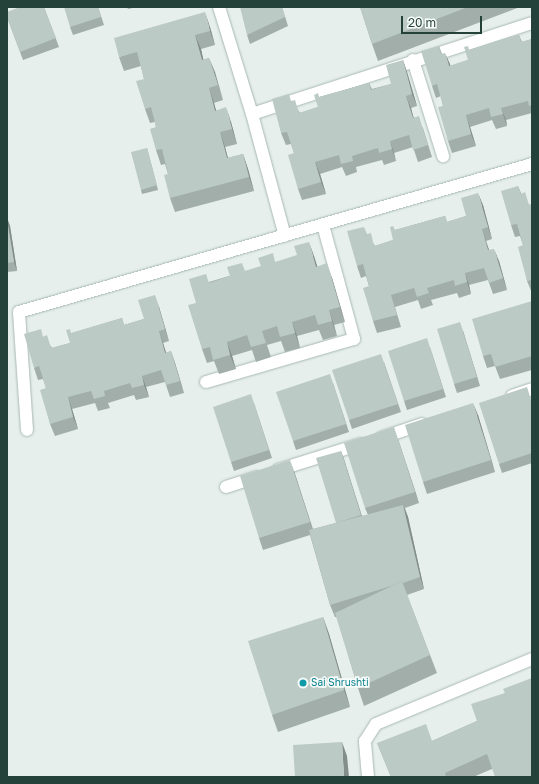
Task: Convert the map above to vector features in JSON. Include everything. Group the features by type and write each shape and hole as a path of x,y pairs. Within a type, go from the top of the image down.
{"street":[{"path":"219,7 252,114 285,236"},
{"path":"252,114 413,60 532,23"},
{"path":"413,60 443,156"},
{"path":"27,430 19,312 532,164"},
{"path":"206,382 354,339 323,225"},
{"path":"503,399 532,389"},
{"path":"226,487 436,420"},
{"path":"368,777 365,741 376,724 532,659"}],"building":[{"path":"20,7 44,7 56,38 20,52 7,17 7,12"},
{"path":"64,7 98,7 101,17 70,27"},
{"path":"240,7 282,7 285,17 247,35"},
{"path":"360,7 468,7 372,44"},
{"path":"205,12 210,31 195,35 202,60 209,58 218,85 209,88 215,111 226,107 232,129 220,132 227,158 243,154 249,177 170,198 164,175 168,174 162,149 156,150 150,129 156,127 151,107 145,109 136,81 144,79 137,52 119,57 114,38"},
{"path":"519,35 521,42 532,39 532,105 529,106 528,101 501,108 503,114 491,117 489,108 466,115 471,134 448,141 438,107 443,106 437,84 432,86 421,51 439,46 441,54 445,53 449,66 468,60 464,47 468,46 469,50"},
{"path":"403,60 412,94 406,96 413,118 419,116 428,145 413,150 409,135 390,141 392,149 379,153 378,148 352,156 353,161 341,164 339,155 315,162 321,182 298,189 288,155 294,153 287,132 281,133 272,99 289,94 291,101 295,100 299,113 318,107 314,95 318,93 319,97 369,83 371,90 391,84 386,65"},
{"path":"147,148 157,185 141,190 131,152"},
{"path":"518,186 521,194 525,192 529,205 532,204 532,280 527,281 518,247 523,245 517,224 511,225 501,191"},
{"path":"478,193 488,227 482,229 488,250 494,249 503,278 489,283 484,268 465,273 467,282 455,286 454,280 427,288 429,293 417,297 414,288 391,295 397,315 373,321 363,288 369,286 363,264 357,266 347,231 364,227 367,234 371,233 374,246 393,240 390,227 393,226 395,230 445,216 447,222 466,216 461,198"},
{"path":"7,220 14,262 7,263"},
{"path":"309,242 316,267 327,263 340,307 329,310 332,321 318,325 315,315 292,322 295,333 280,337 277,326 262,331 266,343 251,347 247,335 227,342 230,355 213,360 210,347 202,349 188,305 196,303 189,279 206,274 209,283 230,276 227,267 242,263 245,271 261,266 258,258 273,253 275,262 297,255 294,246"},
{"path":"155,295 165,329 159,331 165,353 171,351 180,381 166,385 161,370 142,376 144,385 132,388 130,383 104,391 105,396 94,399 91,391 68,397 73,417 50,424 40,390 46,388 39,366 34,368 24,334 41,329 43,337 47,335 51,348 70,343 66,330 70,329 71,333 122,318 124,325 144,319 138,300"},
{"path":"532,301 532,356 495,367 491,354 483,356 472,319"},
{"path":"460,322 477,377 454,384 437,329"},
{"path":"427,338 443,389 404,401 388,351"},
{"path":"381,354 398,404 349,420 332,370"},
{"path":"330,374 346,424 293,441 276,392"},
{"path":"527,387 532,403 532,453 499,464 479,403"},
{"path":"251,394 269,450 231,462 213,407"},
{"path":"473,403 491,460 423,482 405,425"},
{"path":"394,427 415,492 365,508 344,443"},
{"path":"341,451 361,515 336,523 316,458"},
{"path":"290,460 310,522 259,538 240,476"},
{"path":"403,505 420,577 403,583 402,581 391,586 330,605 309,530"},
{"path":"402,581 430,655 358,688 335,613"},
{"name":"Sai Shrushti","path":"323,617 344,690 272,715 248,641"},
{"path":"532,678 532,777 495,777 487,754 445,773 446,777 391,777 377,743 426,724 432,741 477,721 471,704 505,693 503,689"},
{"path":"342,742 344,777 295,777 293,745"}],"place":[{"name":"Sai Shrushti","path":"303,683"}]}
